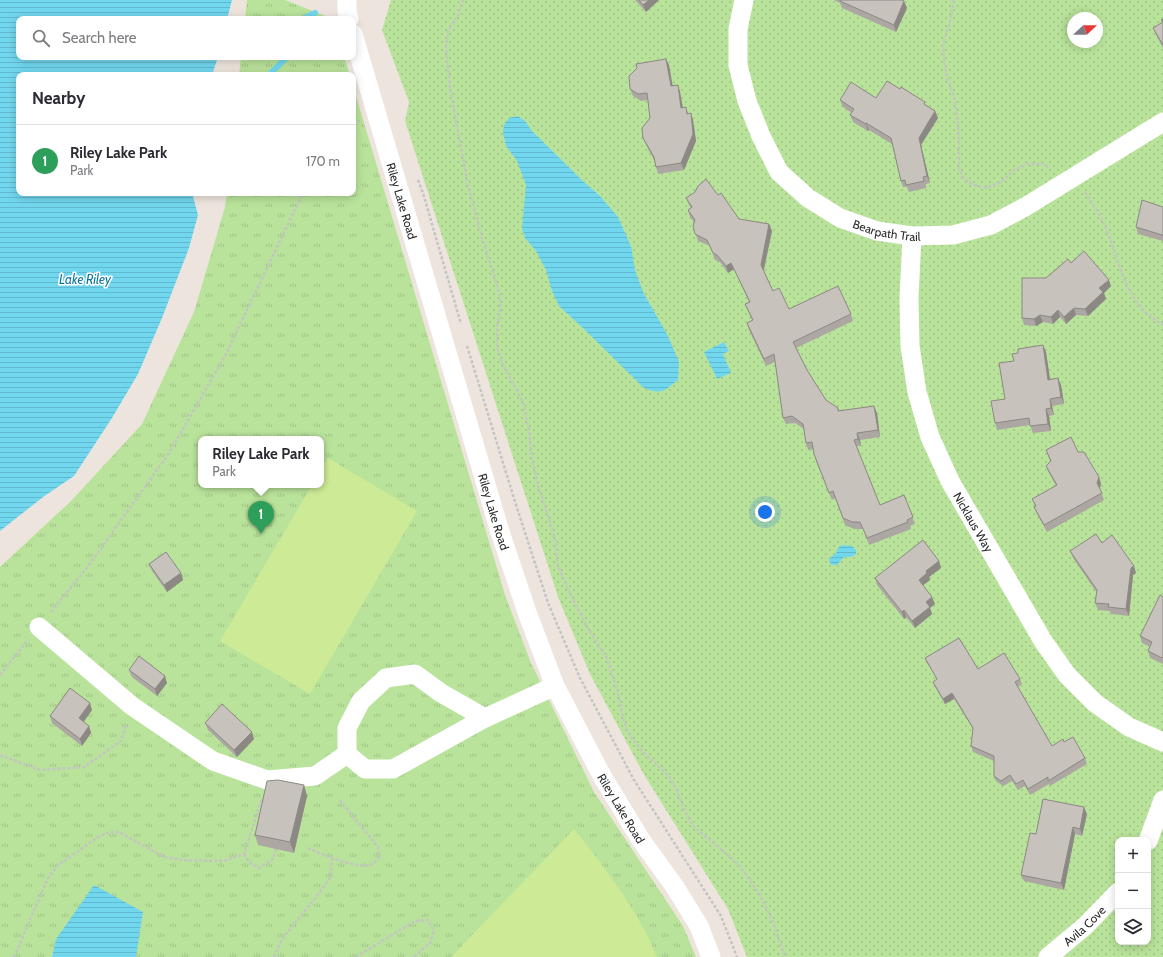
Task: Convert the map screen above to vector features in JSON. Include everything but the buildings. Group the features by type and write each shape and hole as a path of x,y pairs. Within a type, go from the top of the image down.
{"street":[{"path":"347,0 348,16"},
{"name":"Bearpath Trail","path":"744,0 738,29 738,65 747,101 761,136 779,172 808,198 840,218 877,232 912,236 953,235 991,225 1026,207 1163,122"},
{"name":"Riley Lake Road","path":"356,44 500,532 528,614 555,686 602,776 641,840 675,887 699,926 710,957"},
{"name":"Nicklaus Way","path":"912,236 909,298 910,346 917,392 930,437 950,481 1042,641 1067,675 1095,702 1128,727 1163,742"},
{"path":"39,627 132,706 213,761 267,780 315,776 347,754"},
{"path":"347,754 347,728 361,701 386,678 415,674 441,693 485,718"},
{"path":"347,754 365,769 393,769 485,718 555,686"},
{"path":"1149,837 1163,800"},
{"name":"Avila Cove","path":"1048,957 1085,926 1115,895"}],"path":[{"path":"464,0 461,3 459,14 448,31 446,47 450,88 468,185 481,234 500,295 497,346 502,363 523,402 529,431 532,460 556,543 558,563 569,591 587,627 607,658 618,693 624,721 630,736 644,753 669,776 692,825 737,863 760,894 773,922 785,957"},
{"path":"953,0 949,26 943,43 947,78 954,96 956,108 959,135 959,169 964,179 974,185 986,188 1001,182 1014,170 1028,164 1044,164 1084,191 1104,223 1126,285 1139,306 1163,325"},
{"path":"417,179 423,193 462,330"},
{"path":"0,675 89,566 169,453 225,356 302,196"},
{"path":"467,345 548,603 580,678 634,780 721,916 737,957"},
{"path":"0,755 40,770 84,767 121,741 132,706"},
{"path":"267,780 244,854 249,862 259,868 273,859 276,849"},
{"path":"308,848 332,858 363,866 374,863 379,856 378,847 339,799"},
{"path":"14,957 48,878 57,866 98,837 110,832 119,832 164,857 184,860 223,861 244,854"},
{"path":"274,957 282,939 330,878 332,858"},
{"path":"356,957 415,921 428,920 434,931 430,943 414,957"}],"green space":[{"path":"247,0 285,0 325,16 245,16"},
{"path":"391,0 1163,0 1163,957 747,957 728,909 643,773 590,674 558,597 405,121 409,102 382,30"},
{"path":"241,60 345,60 349,72 239,72"},
{"path":"356,96 505,595 531,663 594,792 683,926 696,957 0,957 0,567 71,501 142,424 194,312 225,207 227,196 356,196"},
{"path":"328,458 417,511 310,694 220,641 310,488 324,488 324,464"},
{"path":"574,829 609,874 631,906 657,957 451,957"}],"water":[{"name":"Lake Riley","path":"0,0 232,0 228,16 16,16 16,60 217,60 213,72 16,72 16,196 193,196 198,215 189,248 162,318 138,374 112,418 74,476 43,497 0,531"},
{"path":"518,116 525,121 532,131 600,196 618,217 631,246 635,270 643,292 668,336 679,362 678,380 670,387 662,391 644,388 559,306 552,291 546,270 536,251 525,238 522,228 526,185 517,161 506,146 503,133 504,125 509,118"},
{"path":"724,342 729,351 723,354 731,373 717,379 704,352"},
{"path":"842,545 852,546 856,550 856,554 851,557 844,557 837,565 831,565 829,560 830,558"},
{"path":"94,885 143,912 136,957 52,957 56,939"}],"waterway":[{"path":"309,16 315,13"},
{"path":"272,72 284,60"}],"place":[{"name":"Riley Lake Park","path":"261,534"}]}
